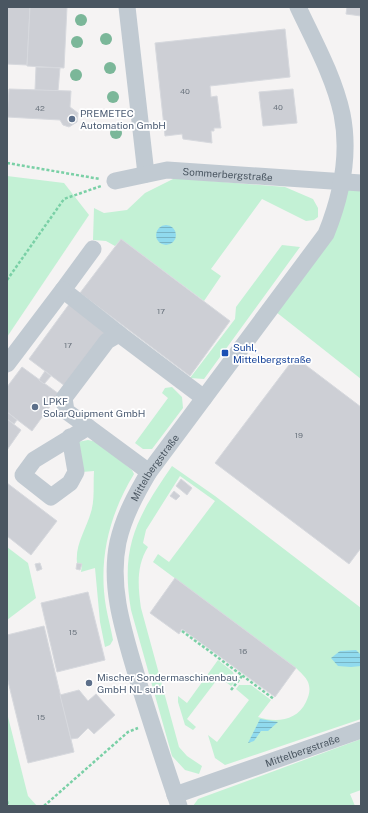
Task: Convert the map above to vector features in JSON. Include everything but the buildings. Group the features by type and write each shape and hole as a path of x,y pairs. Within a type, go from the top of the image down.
{"street":[{"path":"128,7 146,174"},
{"path":"298,7 323,61 342,115 345,145 342,181"},
{"name":"Sommerbergstraße","path":"115,181 167,170 361,183"},
{"name":"Mittelbergstraße","path":"342,181 337,204 326,234 149,472 126,515 118,542 115,569 117,600 125,635 151,723 177,800 361,730"},
{"path":"7,364 92,249"},
{"path":"63,290 204,398"},
{"path":"119,334 107,341 64,398 66,411 149,472"},
{"path":"70,437 88,427"}],"path":[{"path":"7,164 115,181"},
{"path":"7,280 64,199 115,181"},
{"path":"182,631 274,699"},
{"path":"231,690 242,676"},
{"path":"44,806 128,732 151,723"},
{"path":"7,801 8,806"}],"green space":[{"path":"7,176 64,183 89,215 7,337"},
{"path":"175,178 285,187 313,199 318,208 318,217 314,220 306,221 262,199 211,269 221,276 204,301 121,239 115,246 106,241 93,240 94,208 104,213 127,210 145,193"},
{"path":"342,181 361,183 361,379 271,308 326,234"},
{"path":"282,245 300,247 204,379 190,378 235,319 236,307"},
{"path":"172,387 182,397 183,408 152,449 143,449 135,443 168,398 162,393 165,388"},
{"path":"88,440 97,442 132,470 134,474 118,505 112,522 105,555 103,572 104,589 113,640 110,645 105,647 100,622 95,568 81,572 82,564 77,563 79,543 89,519 93,502 94,471 82,472 78,442"},
{"path":"172,466 215,496 361,608 361,719 225,765 215,758 208,735 217,742 249,700 236,689 239,685 251,685 271,700 258,717 272,720 285,719 292,717 297,713 306,702 309,695 309,688 306,678 296,668 153,562 158,554 169,562 215,501 180,476 146,530 143,543 148,547 141,562 139,577 141,608 179,747 187,756 202,766 199,774 185,770 172,756 131,610 128,588 128,568 134,533 149,501"},
{"path":"7,547 28,563 36,598 7,620"},
{"path":"218,660 233,672 236,681 231,686 219,677 187,719 196,727 193,730 185,725 178,702 178,696 187,703"},
{"path":"7,713 28,796 37,806 7,806"},
{"path":"361,739 361,790 350,794 355,806 193,806 198,799"}],"water":[{"path":"166,225 173,228 176,235 173,242 166,245 159,242 156,235 159,228"},
{"path":"356,650 361,655 361,666 338,666 331,658 340,651"},
{"path":"260,719 278,722 268,731 261,731 254,741 248,743"}],"place":[{"name":"PREMETEC Automation GmbH","path":"72,119"},
{"name":"Suhl, Mittelbergstraße","path":"225,353"},
{"name":"LPKF SolarQuipment GmbH","path":"35,407"},
{"name":"Mischer Sondermaschinenbau GmbH NL suhl","path":"89,683"}]}
